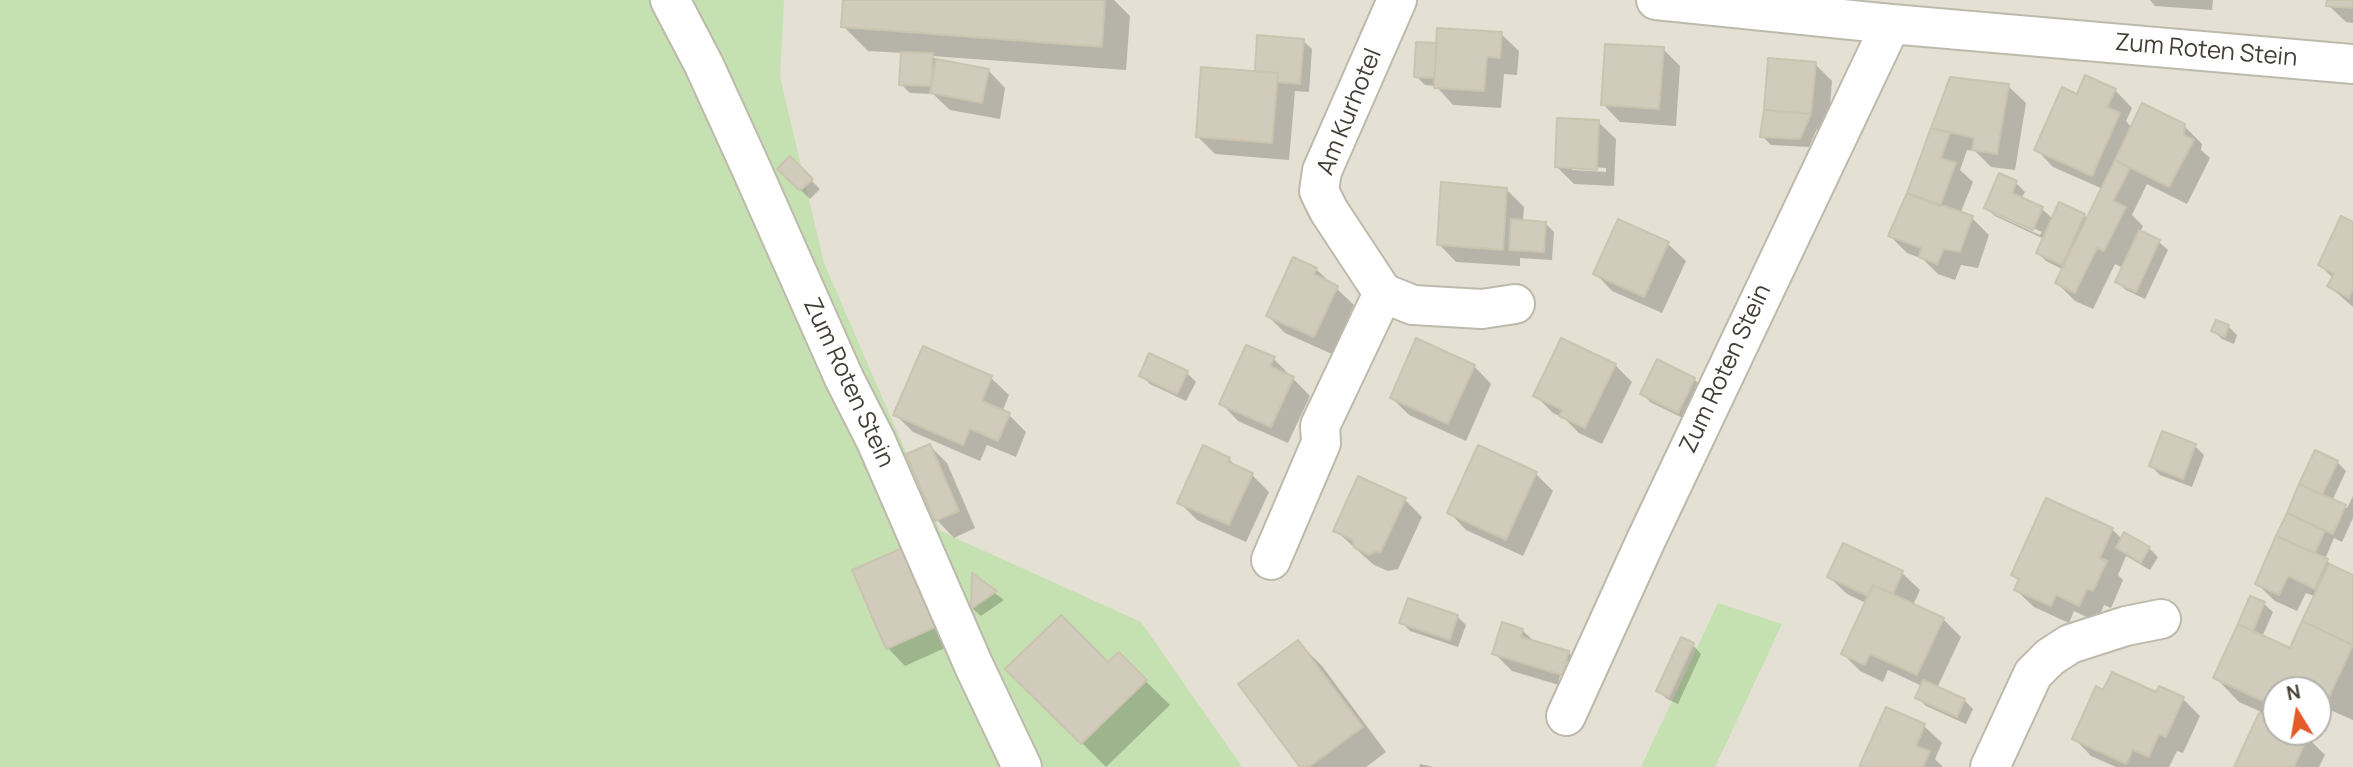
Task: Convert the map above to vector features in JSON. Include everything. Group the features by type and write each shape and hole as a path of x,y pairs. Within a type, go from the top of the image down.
{"street":[{"name":"Zum Roten Stein","path":"670,0 704,65 1022,767"},
{"name":"Am Kurhotel","path":"1382,293 1319,191 1322,171 1397,0"},
{"name":"Zum Roten Stein","path":"1656,0 1891,24 2353,64"},
{"name":"Zum Roten Stein","path":"1566,716 1669,491 1891,24"},
{"path":"1271,560 1321,443 1320,426 1382,293 1413,305 1482,309 1516,304"},
{"path":"1990,767 2033,674 2050,657 2070,644 2126,626 2161,619"}],"shaded area":[{"path":"643,0 2353,0 2353,767 1009,767"}],"green space":[{"path":"0,0 784,0 780,77 824,263 940,531 1141,622 1242,767 0,767"},
{"path":"1718,603 1782,624 1715,767 1641,767"}],"building":[{"path":"843,0 1105,0 1102,47 841,27"},
{"path":"2327,0 2353,0 2353,8 2326,6"},
{"path":"1437,28 1502,32 1500,58 1487,57 1484,91 1434,88"},
{"path":"1257,35 1304,39 1300,84 1277,82 1278,73 1255,71"},
{"path":"1416,42 1437,43 1434,78 1414,77"},
{"path":"1605,44 1664,47 1659,109 1601,105"},
{"path":"901,52 933,53 931,86 899,85"},
{"path":"1768,58 1816,62 1811,114 1764,110"},
{"path":"936,59 989,69 982,103 930,93"},
{"path":"1201,67 1278,73 1272,143 1196,137"},
{"path":"2085,75 2116,89 2107,107 2120,113 2092,176 2034,150 2062,87 2077,94"},
{"path":"1950,77 2009,84 1997,154 1972,150 1974,138 1931,128"},
{"path":"2142,103 2185,124 2184,135 2194,140 2169,187 2115,160"},
{"path":"1764,110 1811,114 1800,139 1760,137"},
{"path":"1557,118 1599,120 1597,170 1555,167"},
{"path":"1931,128 1950,133 1941,158 1956,163 1940,206 1907,193"},
{"path":"790,156 813,179 800,191 777,169"},
{"path":"2115,160 2130,168 2113,201 2126,207 2104,251 2097,248 2075,293 2055,283"},
{"path":"1999,173 2017,181 2012,193 2043,207 2033,230 1984,208"},
{"path":"1441,182 1507,188 1503,250 1437,245"},
{"path":"1907,193 1973,216 1960,252 1944,249 1937,264 1919,257 1921,248 1888,236"},
{"path":"2059,202 2085,214 2062,265 2036,253"},
{"path":"2341,216 2353,222 2353,289 2349,298 2327,286 2334,274 2318,265"},
{"path":"1511,219 1546,222 1544,252 1509,250"},
{"path":"1618,219 1669,242 1644,297 1593,274"},
{"path":"2139,230 2160,240 2136,292 2115,282"},
{"path":"1293,257 1317,268 1314,274 1338,286 1314,337 1266,316"},
{"path":"2216,320 2229,325 2225,337 2211,331"},
{"path":"1416,338 1475,365 1448,424 1390,398"},
{"path":"1561,338 1616,364 1585,428 1559,416 1562,410 1533,396"},
{"path":"1246,345 1275,357 1270,366 1294,377 1271,427 1219,404"},
{"path":"923,346 992,376 982,401 1010,413 998,441 970,429 963,445 893,415"},
{"path":"1149,353 1188,371 1177,394 1139,376"},
{"path":"1657,359 1695,378 1678,413 1640,394"},
{"path":"2162,431 2196,444 2183,479 2149,466"},
{"path":"930,444 959,511 935,521 906,454"},
{"path":"1203,445 1230,458 1228,462 1253,473 1229,525 1177,503"},
{"path":"1478,445 1537,472 1506,540 1447,513"},
{"path":"2315,450 2338,461 2322,495 2299,484"},
{"path":"1358,476 1406,498 1380,553 1377,551 1369,555 1354,547 1353,540 1333,531"},
{"path":"2299,484 2346,505 2333,534 2287,513"},
{"path":"2046,498 2113,528 2100,558 2107,561 2093,591 2087,589 2079,606 2056,595 2051,606 2014,590 2019,579 2011,575"},
{"path":"2287,513 2325,531 2315,553 2276,536"},
{"path":"2124,532 2150,547 2141,563 2116,548"},
{"path":"2276,536 2328,559 2315,589 2288,576 2279,595 2255,584"},
{"path":"1843,543 1903,571 1893,594 1873,585 1868,596 1827,577"},
{"path":"905,547 940,625 886,649 852,570"},
{"path":"2329,564 2353,575 2353,645 2302,621"},
{"path":"972,573 997,591 971,609"},
{"path":"1873,585 1944,618 1917,675 1870,654 1865,665 1841,654"},
{"path":"2250,596 2265,602 2253,631 2238,624"},
{"path":"1408,598 1458,615 1450,640 1399,623"},
{"path":"1061,615 1108,662 1119,652 1147,680 1081,744 1005,669"},
{"path":"2302,621 2353,645 2332,690 2332,676 2262,676 2262,701 2213,678 2238,624 2290,648"},
{"path":"1502,622 1523,629 1521,637 1569,651 1562,675 1492,654"},
{"path":"1681,637 1694,643 1669,697 1656,691"},
{"path":"1298,640 1363,727 1309,767 1300,767 1238,684"},
{"path":"2112,672 2156,692 2159,686 2184,697 2166,737 2159,734 2149,757 2133,750 2126,764 2072,739 2096,686 2103,690"},
{"path":"1923,680 1965,699 1957,717 1915,698"},
{"path":"1886,707 1925,724 1916,746 1930,751 1923,767 1859,767"},
{"path":"2259,713 2262,714 2262,746 2303,746 2294,767 2234,767"}]}
